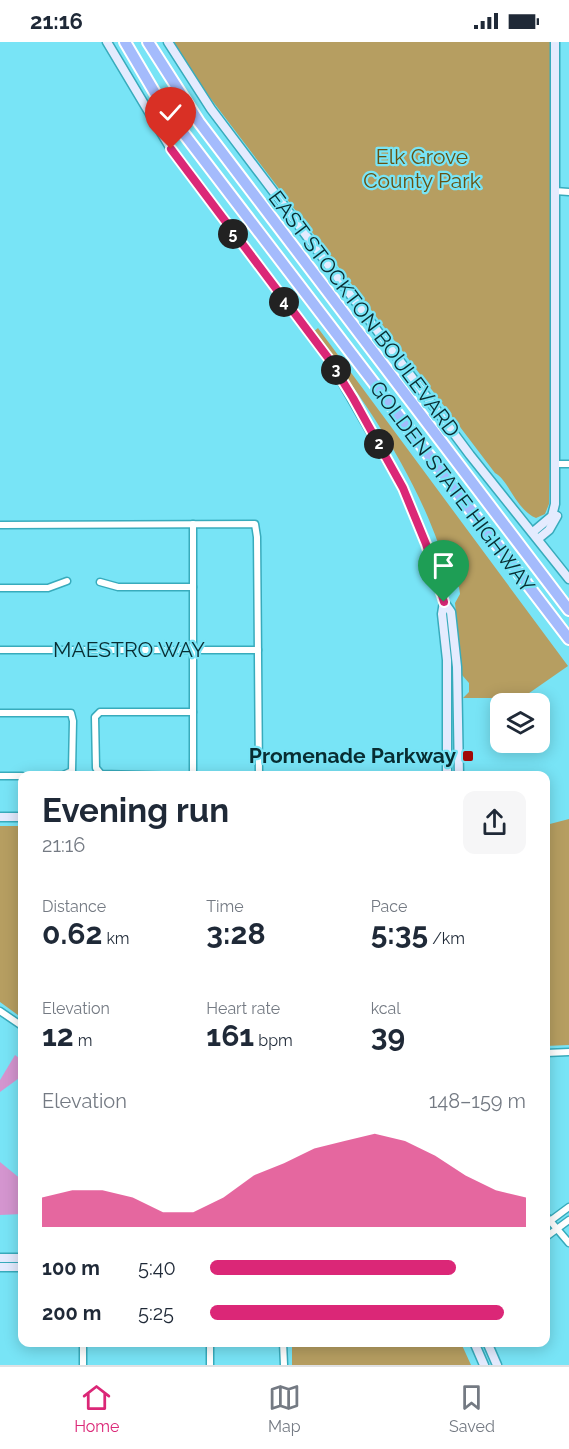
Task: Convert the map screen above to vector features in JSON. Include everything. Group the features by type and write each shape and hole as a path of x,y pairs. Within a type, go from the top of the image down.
{"highway":[{"name":"GOLDEN STATE HIGHWAY","path":"125,42 155,93 181,130 569,639"},
{"name":"GOLDEN STATE HIGHWAY","path":"148,42 206,131 569,610"}],"main road":[{"path":"107,42 171,149 329,359 403,488 426,544 444,602 451,612 458,686 459,771"},
{"name":"EAST STOCKTON BOULEVARD","path":"168,42 238,145 470,455 569,579"},
{"path":"536,535 552,516 556,464 555,42"},
{"path":"444,602 442,614 447,648 447,771"},
{"path":"447,648 450,651 453,679 458,686"},
{"path":"447,689 453,695 455,725 459,728"},
{"path":"0,817 18,817"},
{"path":"0,1258 18,1258"},
{"path":"0,1267 18,1267"},
{"path":"476,1347 484,1365"},
{"path":"489,1347 497,1365"}],"street":[{"path":"555,192 569,192"},
{"path":"556,464 569,464"},
{"path":"193,524 193,771"},
{"path":"0,525 255,524 259,771"},
{"path":"0,588 48,588 67,581"},
{"path":"100,582 118,587 193,587"},
{"name":"MAESTRO WAY","path":"0,650 258,650"},
{"path":"98,771 96,768 95,717 100,712 193,712"},
{"path":"0,713 71,713 73,721 72,771"},
{"path":"0,776 18,776"},
{"path":"0,1011 18,1023"},
{"path":"550,1053 569,1052"},
{"path":"550,1219 569,1207"},
{"path":"550,1234 569,1220"},
{"path":"550,1223 569,1243"},
{"path":"83,1347 83,1365"},
{"path":"210,1347 210,1365"},
{"path":"284,1347 284,1365"}],"green space":[{"name":"Elk Grove County Park","path":"173,42 550,42 550,456 549,504 545,514 536,518 529,514 500,476 495,473 192,74"},
{"path":"318,328 568,666 529,693 490,693 490,698 463,698 469,692 469,683 462,675 455,603 460,594 459,587 450,582 427,515 394,450 355,389 313,332"},
{"path":"569,819 569,1045 550,1046 550,824"},
{"path":"0,826 18,826 18,1015 0,1002"},
{"path":"292,1347 463,1347 471,1365 292,1365"}],"shaded area":[{"path":"15,1055 18,1057 18,1079 0,1092 0,1080"},
{"path":"0,1162 18,1177 18,1214 0,1215"}],"place":[{"name":"Promenade Parkway","path":"468,756"}],"route":[{"path":"171,149 329,359 353,398 403,488 435,569 444,602"}]}
